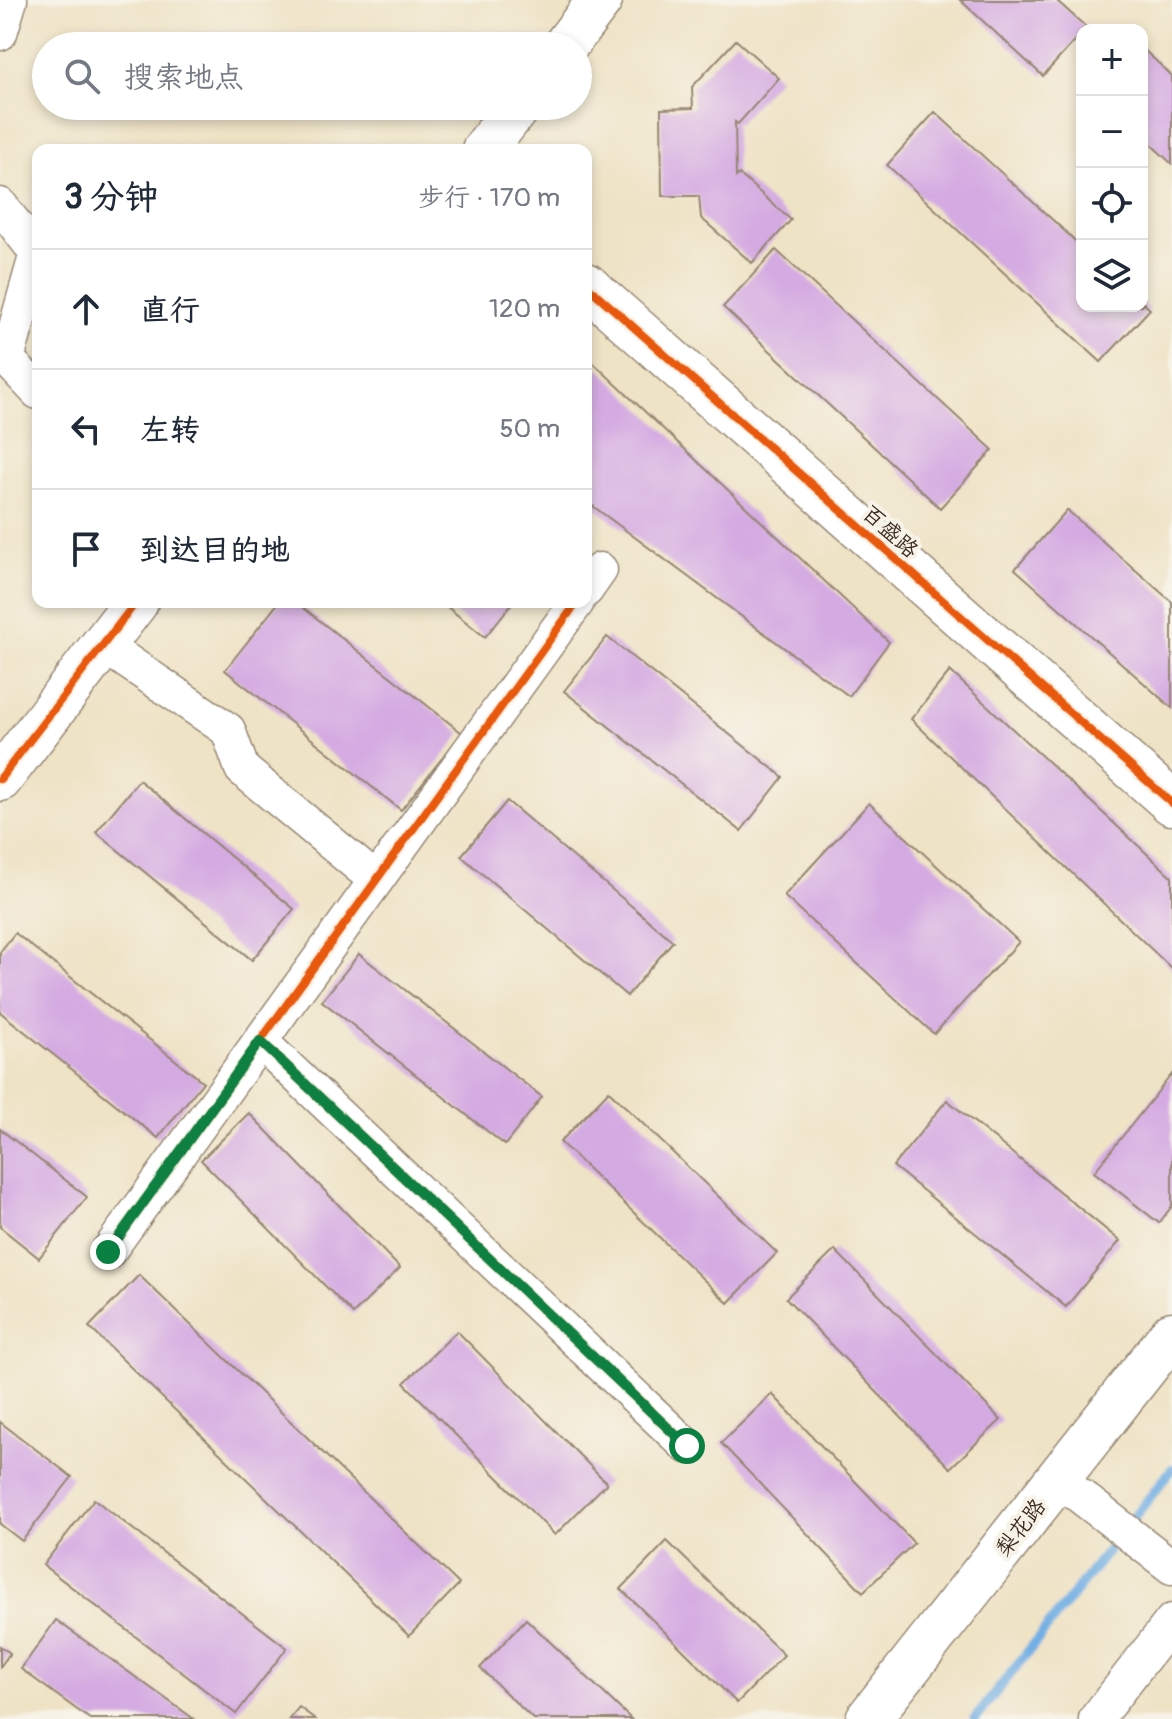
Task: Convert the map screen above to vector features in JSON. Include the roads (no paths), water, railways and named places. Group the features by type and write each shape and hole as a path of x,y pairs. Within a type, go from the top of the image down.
{"main road":[{"path":"576,32 600,0"},
{"path":"489,144 507,120"},
{"name":"百盛路","path":"592,290 1172,803"},
{"path":"0,779 131,608"},
{"name":"梨花路","path":"868,1719 1172,1334"}],"street":[{"path":"0,33 10,0"},
{"path":"0,205 32,247"},
{"path":"32,271 7,359 32,386"},
{"path":"108,1252 573,608"},
{"path":"103,645 228,730 242,769 376,880"},
{"path":"260,1041 687,1446"},
{"path":"1058,1479 1172,1567"},
{"path":"1096,1719 1172,1621"}],"waterway":[{"path":"975,1719 1172,1469"}]}
